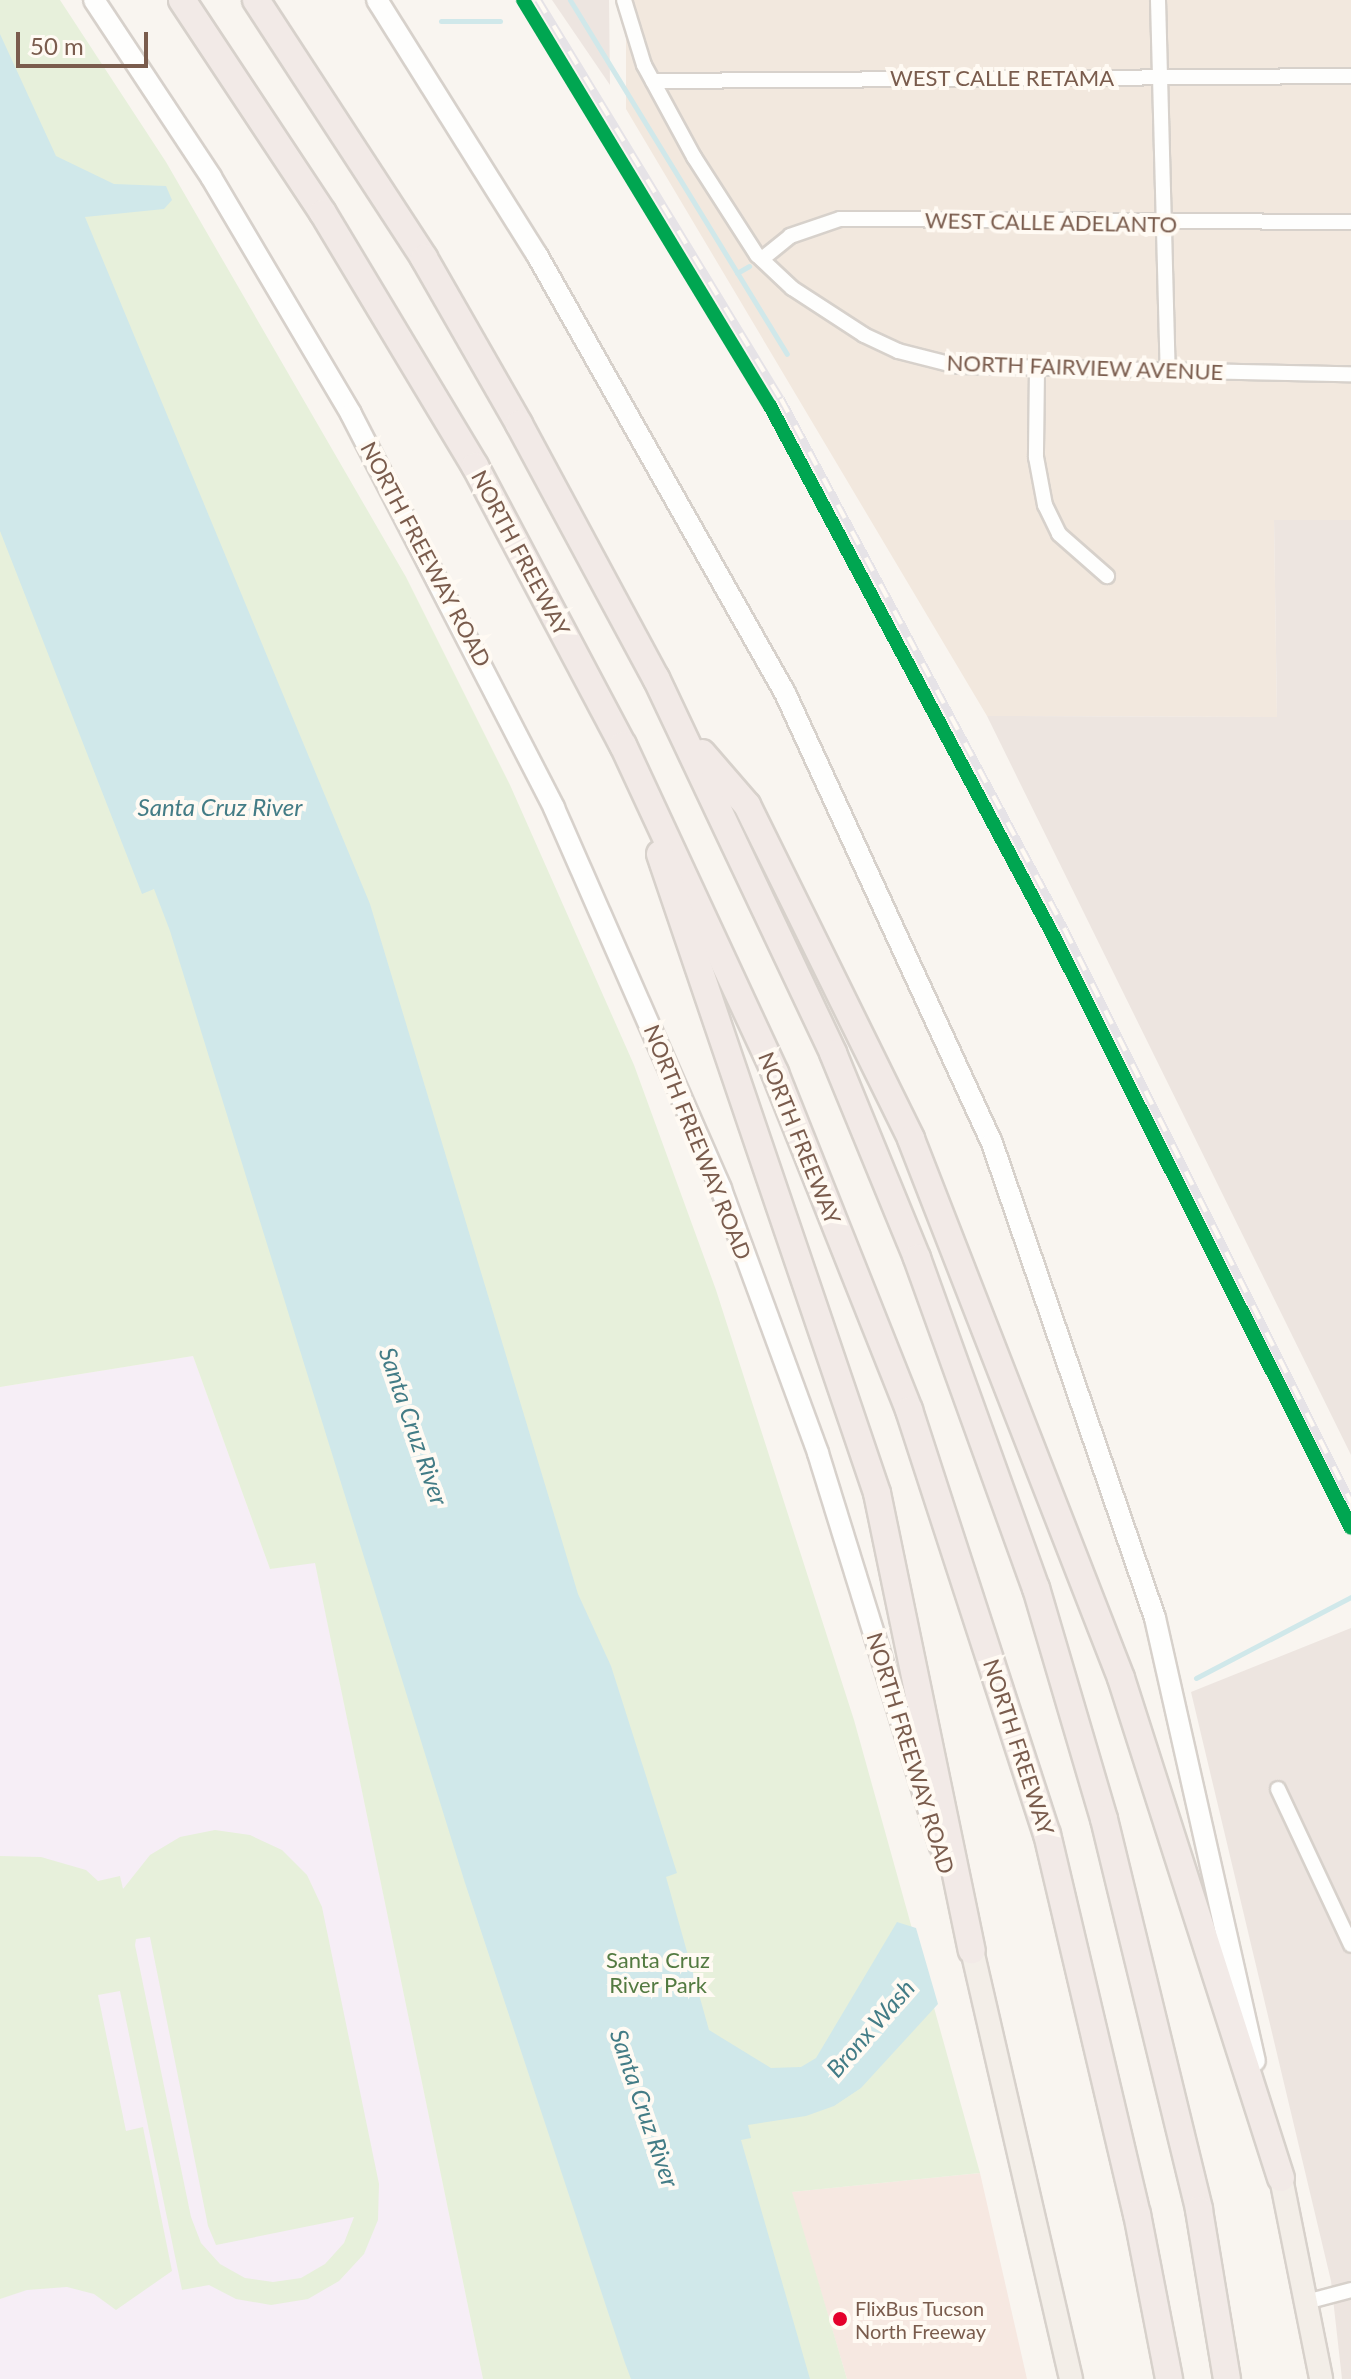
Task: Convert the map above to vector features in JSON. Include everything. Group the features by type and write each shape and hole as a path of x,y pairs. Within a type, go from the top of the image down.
{"highway":[{"name":"NORTH FREEWAY","path":"182,0 421,373 623,745 775,1073 909,1410 1047,1834 1137,2214 1169,2379"},
{"path":"256,0 376,181 484,359 682,731 833,1053 917,1258 1036,1588 1104,1819 1188,2165 1227,2379"},
{"path":"682,731 747,805 911,1139 1121,1678 1281,2178"},
{"path":"623,745 877,1493 972,1950"}],"main road":[{"name":"NORTH FREEWAY ROAD","path":"94,0 211,177 351,414 491,677 614,941 721,1189 818,1453 972,1950 1071,2379"},
{"path":"377,0 537,255 785,693 992,1143 1155,1618 1281,2178 1321,2379"}],"street":[{"name":"NORTH FAIRVIEW AVENUE","path":"624,0 653,81 694,157 762,259 792,288 898,351 957,366 1351,374"},
{"path":"1158,0 1168,371"},
{"name":"WEST CALLE RETAMA","path":"653,81 1351,76"},
{"name":"WEST CALLE ADELANTO","path":"762,259 790,236 840,219 1351,222"},
{"path":"1037,369 1036,457 1045,505 1059,534 1107,576"},
{"path":"1278,1789 1351,1945"},
{"path":"1306,2302 1351,2290"}],"shaded area":[{"path":"552,0 609,0 610,85"},
{"path":"626,0 1351,0 1351,520 1274,520 1277,717 987,716 626,109"},
{"path":"1274,520 1351,520 1351,1455 987,716 1277,717"},
{"path":"193,1356 270,1569 315,1562 483,2379 0,2379 0,1387"},
{"path":"1351,1628 1351,2379 1342,2379 1331,2281 1191,1692"},
{"path":"980,2173 1027,2379 847,2379 791,2192"}],"green space":[{"name":"Santa Cruz River Park","path":"0,0 60,0 166,162 406,577 510,785 634,1065 716,1290 854,1720 980,2173 792,2192 847,2379 483,2379 315,1563 270,1569 193,1356 0,1387"},
{"path":"215,1830 250,1835 282,1850 307,1875 322,1907 379,2184 378,2220 364,2254 339,2281 308,2299 271,2305 236,2299 209,2285 182,2290 120,1991 98,1995 126,2131 143,2127 172,2271 116,2310 94,2294 67,2287 27,2290 0,2299 0,1856 41,1857 86,1870 98,1881 120,1876 123,1889 150,1855 180,1837","holes":["150,1937 208,2226 216,2245 354,2217 344,2243 325,2264 301,2278 273,2282 245,2278 220,2264 201,2243 191,2217 136,1939"]}],"water":[{"name":"Santa Cruz River","path":"0,34 56,156 114,184 166,186 172,200 164,209 85,217 370,904 578,1594 611,1666 677,1873 666,1877 709,2030 771,2068 801,2067 816,2058 897,1922 916,1928 938,2004 861,2088 834,2106 806,2116 748,2125 751,2138 741,2140 810,2379 631,2379 625,2363 465,1883 170,931 154,889 142,894 0,531"}],"waterway":[{"path":"570,0 787,354"},
{"path":"441,21 500,21"},
{"path":"737,273 749,266"},
{"name":"Bronx Wash","path":"1196,1678 1351,1597"}],"railway":[{"path":"538,0 781,399 1065,930 1351,1502"}],"transit line":[{"path":"523,0 770,406 1054,937 1351,1528"}],"place":[{"name":"FlixBus Tucson North Freeway","path":"840,2319"}]}
